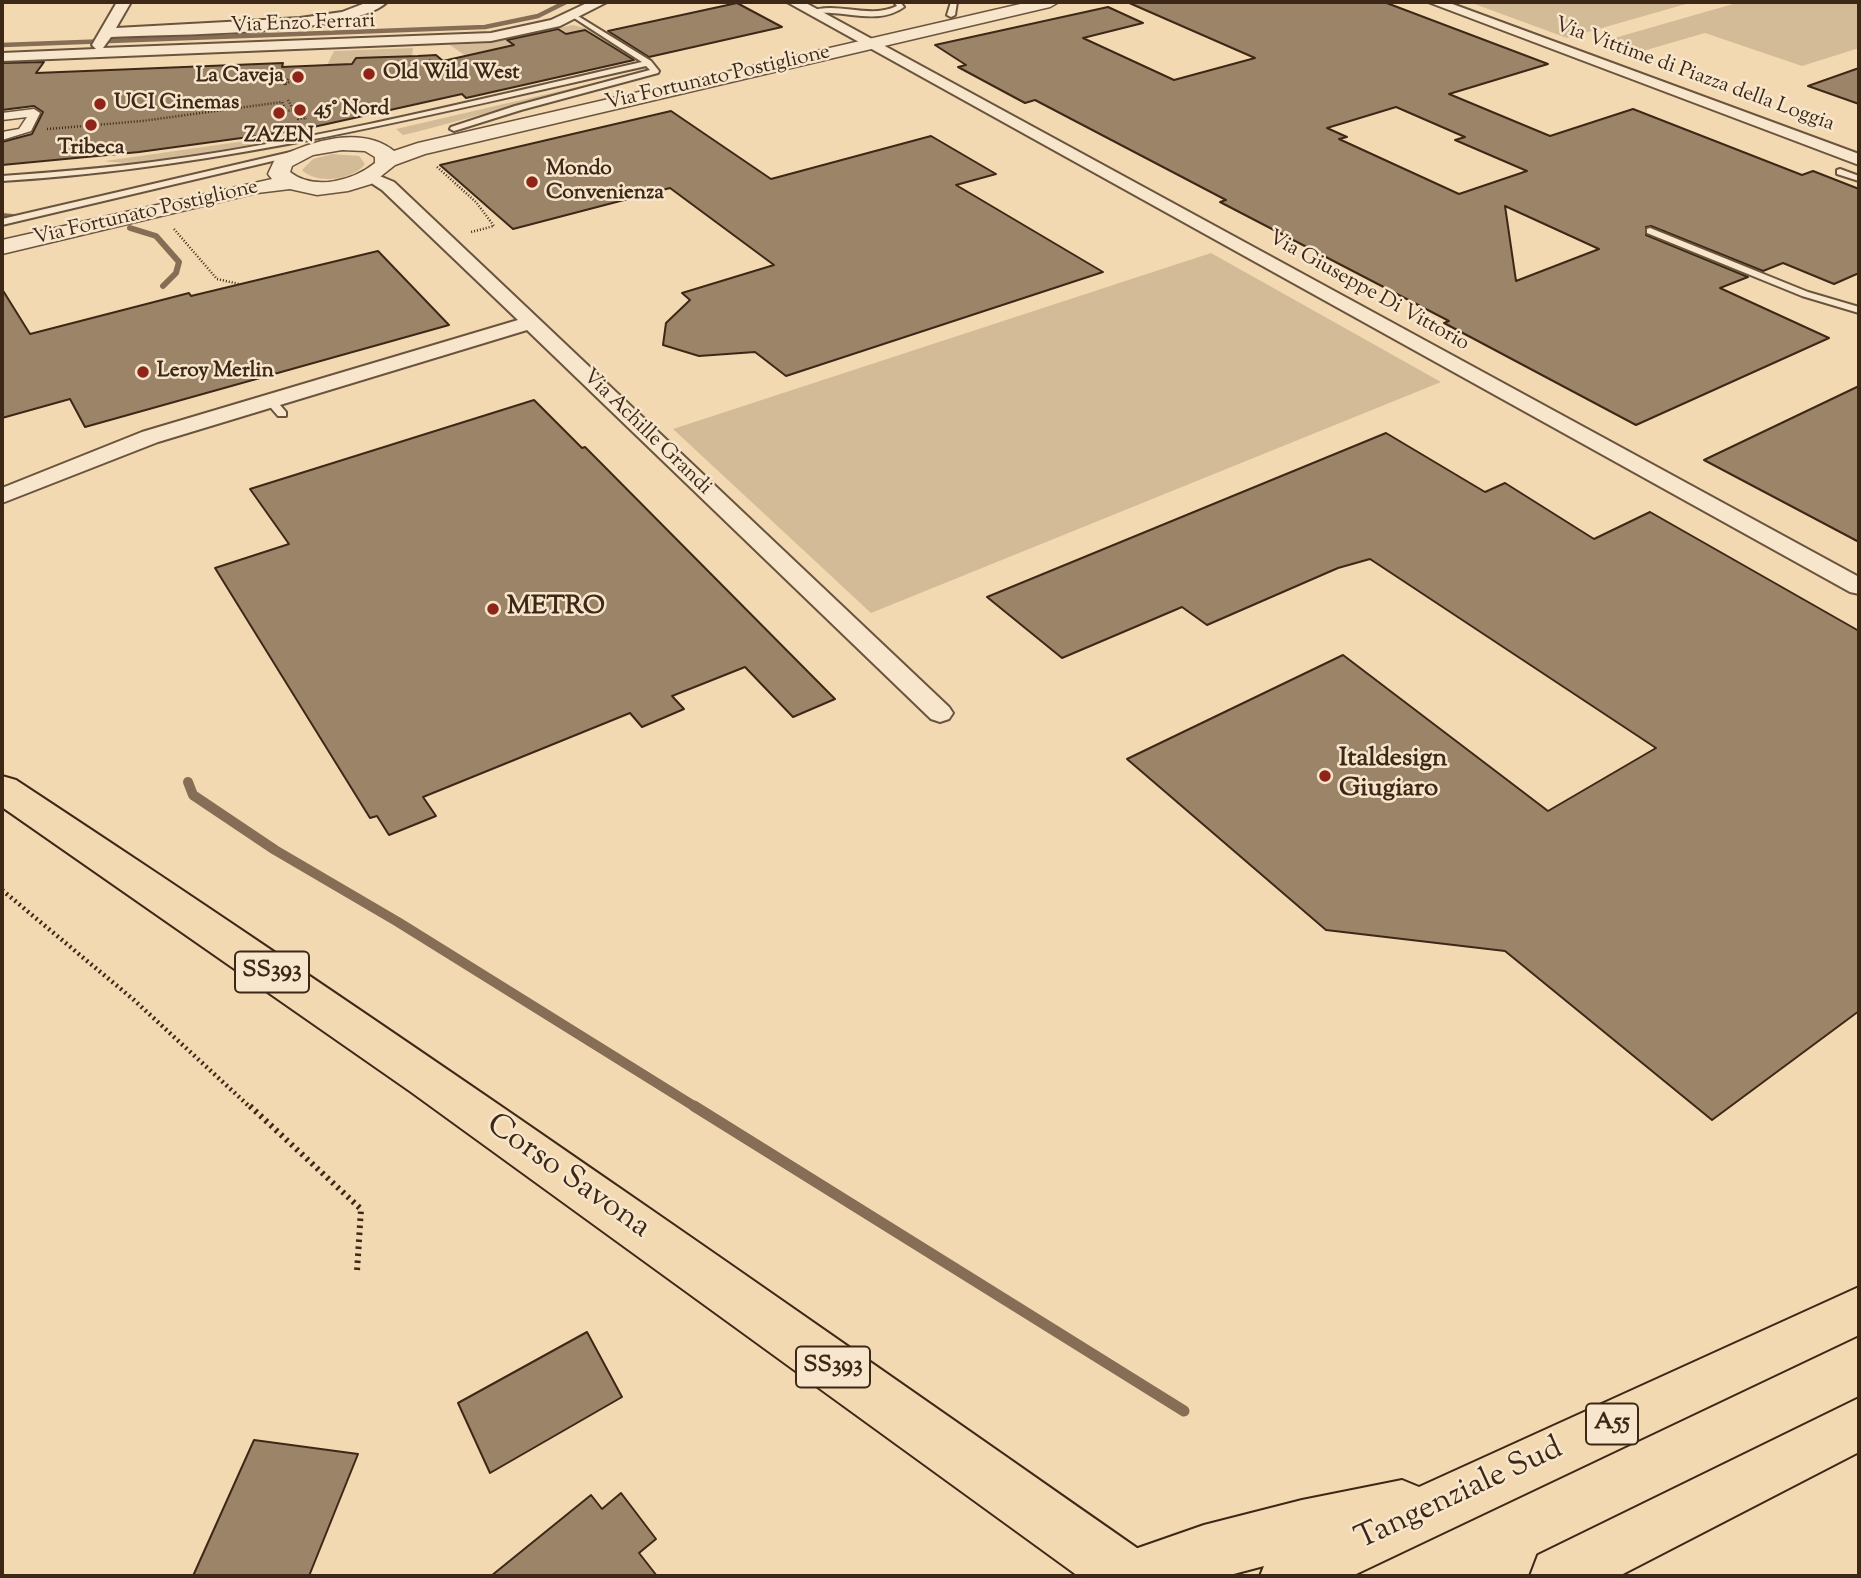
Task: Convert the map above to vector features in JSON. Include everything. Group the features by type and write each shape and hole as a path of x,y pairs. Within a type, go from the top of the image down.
{"main road":[{"name":"Corso Savona","path":"2,789 126,871 540,1158 1126,1576"},
{"name":"Tangenziale Sud","path":"1289,1576 1859,1310"},
{"path":"1559,1576 1859,1424"},
{"path":"1139,1576 1197,1554 1311,1524 1446,1501"}],"street":[{"path":"102,41 124,2"},
{"path":"102,41 345,16 380,2"},
{"name":"Via Enzo Ferrari","path":"2,57 102,41 491,37 555,23 600,2"},
{"name":"Via Giuseppe Di Vittorio","path":"794,2 822,7 862,41 1859,587"},
{"name":"Via Fortunato Postiglione","path":"380,154 418,149 862,41 953,8 1007,2"},
{"name":"Via Fortunato Postiglione","path":"380,154 454,129 1051,2"},
{"name":"Via Vittime di Piazza della Loggia","path":"1435,2 1859,160"},
{"path":"2,116 34,113 26,131 2,136"},
{"path":"342,144 380,154 381,170 370,177 323,187 285,176 288,158 307,150 342,144"},
{"name":"Via Fortunato Postiglione","path":"2,235 285,176"},
{"name":"Via Fortunato Postiglione","path":"2,247 257,187 285,176"},
{"name":"Via Achille Grandi","path":"370,177 388,186 919,694 914,711 931,717"},
{"path":"2,496 150,437 276,407 530,323"}],"lane":[{"path":"822,7 868,16 897,10 901,7 897,2"},
{"path":"454,129 518,108 655,71 648,63 573,15"},
{"path":"2,179 101,173 254,151 648,63"},
{"path":"2,222 307,150"},
{"path":"1840,172 1859,179"},
{"path":"1650,231 1805,294 1859,310"}],"path":[{"path":"424,56 440,69 430,71"},
{"path":"288,100 293,109 301,108 303,113"},
{"path":"26,131 142,121 282,102 286,111 294,110 298,119 305,118"},
{"path":"433,162 476,202 494,226 471,232"},
{"path":"174,228 217,279 239,284"},
{"path":"2,890 134,1000 361,1209 357,1272"}],"shaded area":[{"path":"1469,2 1693,2 1567,38"},
{"path":"1740,2 1859,2 1859,48 1802,66 1705,33 1643,51 1611,39"},
{"path":"573,25 589,29 623,50 619,51 584,30 466,56 450,45 488,43"},
{"path":"413,48 412,56 356,58 352,64 327,65 334,51"},
{"path":"642,72 416,132 403,135 396,129"},
{"path":"287,135 280,140 167,160 123,163 105,161"},
{"path":"332,154 359,156 365,164 352,174 335,179 316,178 302,170 313,159"},
{"path":"1211,253 1441,382 871,613 673,429"}],"building":[{"path":"1127,2 1384,2 1548,64 1449,94 1550,136 1633,109 1802,175 1813,171 1859,189 1859,273 1834,284 1783,263 1763,271 1651,226 1646,227 1646,235 1748,277 1720,288 1829,338 1636,425 1444,323 1449,321 1220,202 1226,200 1035,100 1025,103 958,67 966,65 935,45 1108,7 1143,23 1083,38 1174,80 1255,58","holes":["1396,107 1465,137 1455,140 1527,171 1459,194 1339,139 1347,137 1327,128","1505,206 1599,249 1516,281"]},
{"path":"737,3 782,27 649,57 608,31"},
{"name":"45° Nord","path":"558,29 566,34 585,30 634,60 466,98 462,94 300,130 139,152 2,165 2,142 32,134 43,112 34,106 2,110 2,63 44,62 36,73 283,63 282,67 352,64 356,58 436,55 443,61 514,45 507,40"},
{"path":"1859,68 1859,104 1808,86"},
{"path":"671,111 771,179 931,136 996,174 956,185 1103,272 786,376 755,352 699,356 663,345 666,323 690,300 682,293 774,265 670,188 513,229 440,165"},
{"name":"Leroy Merlin","path":"378,251 449,325 85,427 70,399 2,418 2,289 30,334 189,293 191,296"},
{"path":"1859,386 1859,542 1704,460"},
{"name":"METRO","path":"534,400 582,448 585,447 835,699 793,717 745,667 672,696 684,709 642,727 630,713 423,797 436,816 389,835 377,816 370,818 215,568 289,544 250,489"},
{"name":"Italdesign Giugiaro","path":"1386,433 1485,492 1505,483 1594,539 1650,512 1859,631 1859,1011 1712,1120 1505,951 1326,930 1127,759 1343,655 1548,811 1656,748 1370,559 1338,568 1207,625 1182,607 1062,658 987,597"},
{"path":"587,1332 622,1397 490,1473 458,1403"},
{"path":"254,1440 358,1454 309,1576 193,1576"},
{"path":"621,1493 656,1539 639,1553 657,1576 491,1576 591,1495 602,1509"}],"waterway":[{"path":"2,45 485,27 538,16 566,2"},
{"path":"2,216 13,217"},
{"path":"130,228 156,236 179,262 176,273 163,286"},
{"path":"188,782 193,795 275,850 398,922 697,1108"},
{"path":"694,1106 1184,1411"}],"place":[{"name":"Old Wild West","path":"369,74"},
{"name":"La Caveja","path":"298,77"},
{"name":"UCI Cinemas","path":"100,104"},
{"name":"45° Nord","path":"300,110"},
{"name":"ZAZEN","path":"279,113"},
{"name":"Tribeca","path":"91,125"},
{"name":"Mondo Convenienza","path":"532,182"},
{"name":"Leroy Merlin","path":"143,372"},
{"name":"METRO","path":"493,609"},
{"name":"Italdesign Giugiaro","path":"1325,776"}]}
